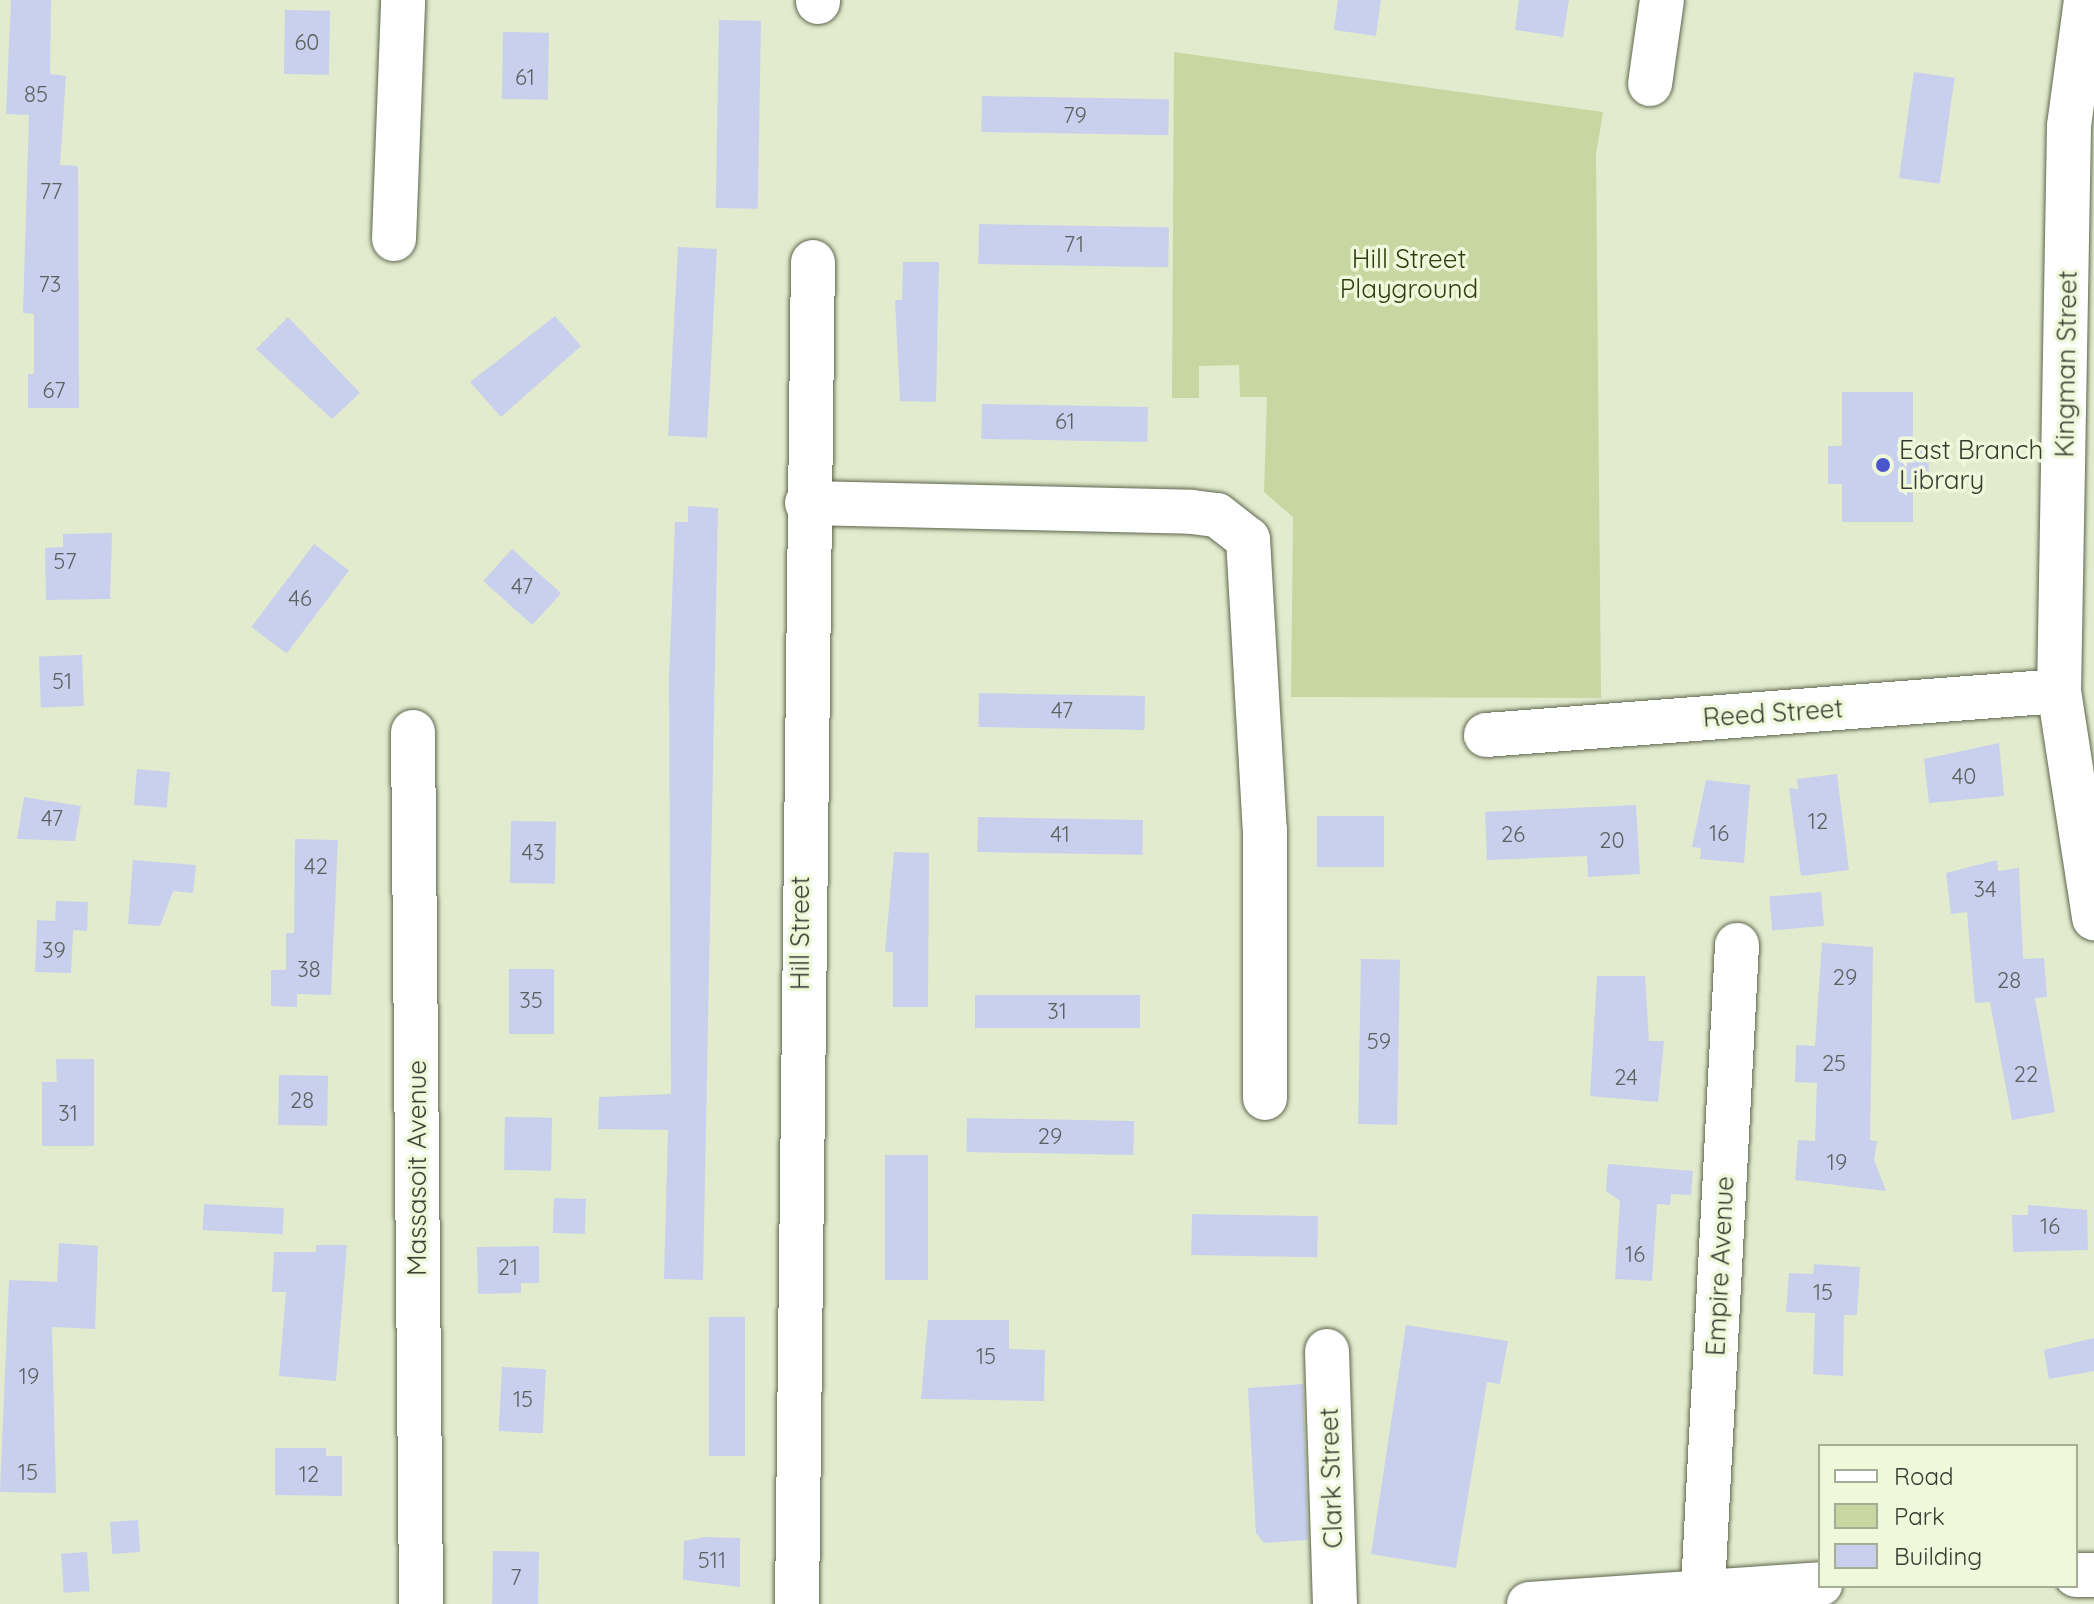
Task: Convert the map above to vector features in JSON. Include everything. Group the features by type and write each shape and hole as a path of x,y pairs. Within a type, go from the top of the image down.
{"street":[{"path":"394,239 403,0"},
{"path":"1650,84 1662,0"},
{"name":"Kingman Street","path":"2086,0 2069,126 2059,691 2094,918"},
{"name":"Hill Street","path":"797,1604 807,503 813,262"},
{"path":"807,503 1192,512 1217,515 1248,539 1265,830 1265,1098"},
{"name":"Reed Street","path":"1486,735 2059,691"},
{"name":"Massasoit Avenue","path":"413,732 421,1604"},
{"name":"Empire Avenue","path":"1703,1588 1737,945"},
{"name":"Clark Street","path":"1327,1351 1335,1604"},
{"path":"1529,1604 1703,1588 1818,1584"}],"green space":[{"name":"Hill Street Playground","path":"1174,52 1603,112 1596,155 1601,698 1291,697 1293,517 1264,492 1267,397 1240,397 1239,365 1199,366 1199,398 1172,398"}],"building":[{"path":"11,0 51,0 50,74 66,76 60,165 78,166 79,408 28,408 28,374 34,374 34,314 23,313 29,115 6,114"},
{"path":"1338,0 1381,0 1376,36 1334,30"},
{"path":"1519,0 1569,0 1563,37 1515,30"},
{"path":"285,10 330,11 329,75 284,74"},
{"path":"719,20 761,21 758,209 716,208"},
{"path":"503,32 549,33 548,100 502,99"},
{"path":"1914,72 1955,78 1940,184 1899,178"},
{"path":"982,96 1169,99 1168,135 981,132"},
{"path":"979,224 1169,227 1168,267 978,264"},
{"path":"678,247 717,249 707,438 668,436"},
{"path":"903,262 939,262 936,402 900,401 895,300 902,300"},
{"path":"555,316 581,346 501,417 470,382"},
{"path":"288,317 360,393 332,419 256,349"},
{"path":"1842,392 1913,392 1913,442 1928,442 1929,473 1913,473 1913,522 1842,522 1842,484 1828,484 1828,446 1842,446"},
{"path":"982,404 1148,407 1147,442 981,439"},
{"path":"688,506 718,508 703,1280 664,1279 668,1130 598,1129 599,1097 671,1094 669,678 675,522 688,522"},
{"path":"112,533 110,599 46,600 45,548 63,547 63,534"},
{"path":"314,544 349,570 287,654 251,627"},
{"path":"512,549 561,593 532,625 483,581"},
{"path":"82,655 84,706 41,707 39,657"},
{"path":"979,693 1145,696 1144,730 978,727"},
{"path":"1999,743 2004,796 1929,803 1924,759"},
{"path":"137,769 170,772 167,808 134,805"},
{"path":"1837,774 1849,870 1801,876 1789,788 1798,789 1797,779"},
{"path":"1706,780 1750,785 1744,863 1700,859 1701,848 1692,847"},
{"path":"24,797 81,806 75,841 17,839"},
{"path":"1636,805 1640,874 1588,877 1587,856 1487,860 1485,812"},
{"path":"1317,816 1384,816 1384,867 1317,867"},
{"path":"978,817 1143,820 1142,855 977,852"},
{"path":"511,821 556,822 555,884 510,883"},
{"path":"295,839 338,840 331,995 297,994 297,1007 271,1006 271,970 286,970 286,933 294,933"},
{"path":"894,852 929,853 928,1007 893,1007 893,952 885,952"},
{"path":"133,860 196,865 193,893 173,891 160,926 128,924"},
{"path":"1997,860 1998,871 2019,868 2023,959 2044,958 2047,997 2035,998 2055,1112 2012,1120 1990,1002 1975,1003 1967,912 1951,914 1946,873"},
{"path":"1821,892 1824,926 1772,930 1769,897"},
{"path":"56,901 88,902 87,931 73,930 71,973 35,972 37,920 55,921"},
{"path":"1822,943 1873,947 1870,1140 1877,1141 1874,1160 1886,1191 1795,1180 1798,1140 1815,1141 1817,1083 1795,1082 1796,1045 1815,1046"},
{"path":"1361,959 1400,960 1397,1125 1358,1124"},
{"path":"509,969 554,969 554,1034 509,1034"},
{"path":"1597,976 1645,976 1649,1041 1664,1041 1658,1102 1590,1096"},
{"path":"975,995 1140,995 1140,1028 975,1028"},
{"path":"56,1059 94,1059 94,1146 42,1146 42,1082 57,1082"},
{"path":"279,1075 328,1076 327,1126 278,1125"},
{"path":"505,1117 552,1118 551,1171 504,1170"},
{"path":"967,1118 1134,1121 1133,1155 966,1152"},
{"path":"885,1155 928,1155 928,1280 885,1280"},
{"path":"1608,1164 1693,1171 1691,1195 1671,1194 1670,1205 1657,1204 1652,1281 1615,1279 1620,1201 1606,1191"},
{"path":"554,1198 586,1199 585,1234 553,1233"},
{"path":"204,1204 284,1208 283,1234 203,1230"},
{"path":"2028,1205 2087,1210 2088,1250 2013,1252 2012,1215 2028,1215"},
{"path":"1192,1214 1318,1216 1317,1257 1191,1255"},
{"path":"59,1243 98,1246 95,1329 52,1327 56,1493 0,1492 9,1280 57,1282"},
{"path":"316,1245 347,1245 336,1381 279,1376 286,1292 272,1292 274,1252 316,1252"},
{"path":"539,1246 539,1283 521,1283 521,1293 478,1294 477,1247"},
{"path":"1814,1264 1860,1267 1857,1315 1844,1315 1843,1376 1813,1374 1815,1313 1786,1312 1789,1273 1813,1274"},
{"path":"709,1317 745,1317 745,1456 709,1456"},
{"path":"928,1320 1009,1320 1009,1349 1045,1350 1044,1401 921,1399"},
{"path":"1406,1325 1508,1341 1500,1384 1487,1382 1456,1568 1371,1554"},
{"path":"2094,1338 2094,1371 2049,1379 2044,1350"},
{"path":"502,1367 546,1369 543,1433 499,1431"},
{"path":"1303,1384 1308,1540 1264,1543 1256,1533 1248,1388"},
{"path":"275,1448 326,1448 326,1456 342,1456 342,1496 275,1495"},
{"path":"138,1520 140,1552 112,1554 110,1522"},
{"path":"705,1537 740,1538 740,1587 683,1580 684,1541"},
{"path":"493,1551 539,1552 538,1604 492,1604"},
{"path":"87,1552 90,1591 64,1593 61,1554"}],"place":[{"name":"East Branch Library","path":"1883,465"}]}
